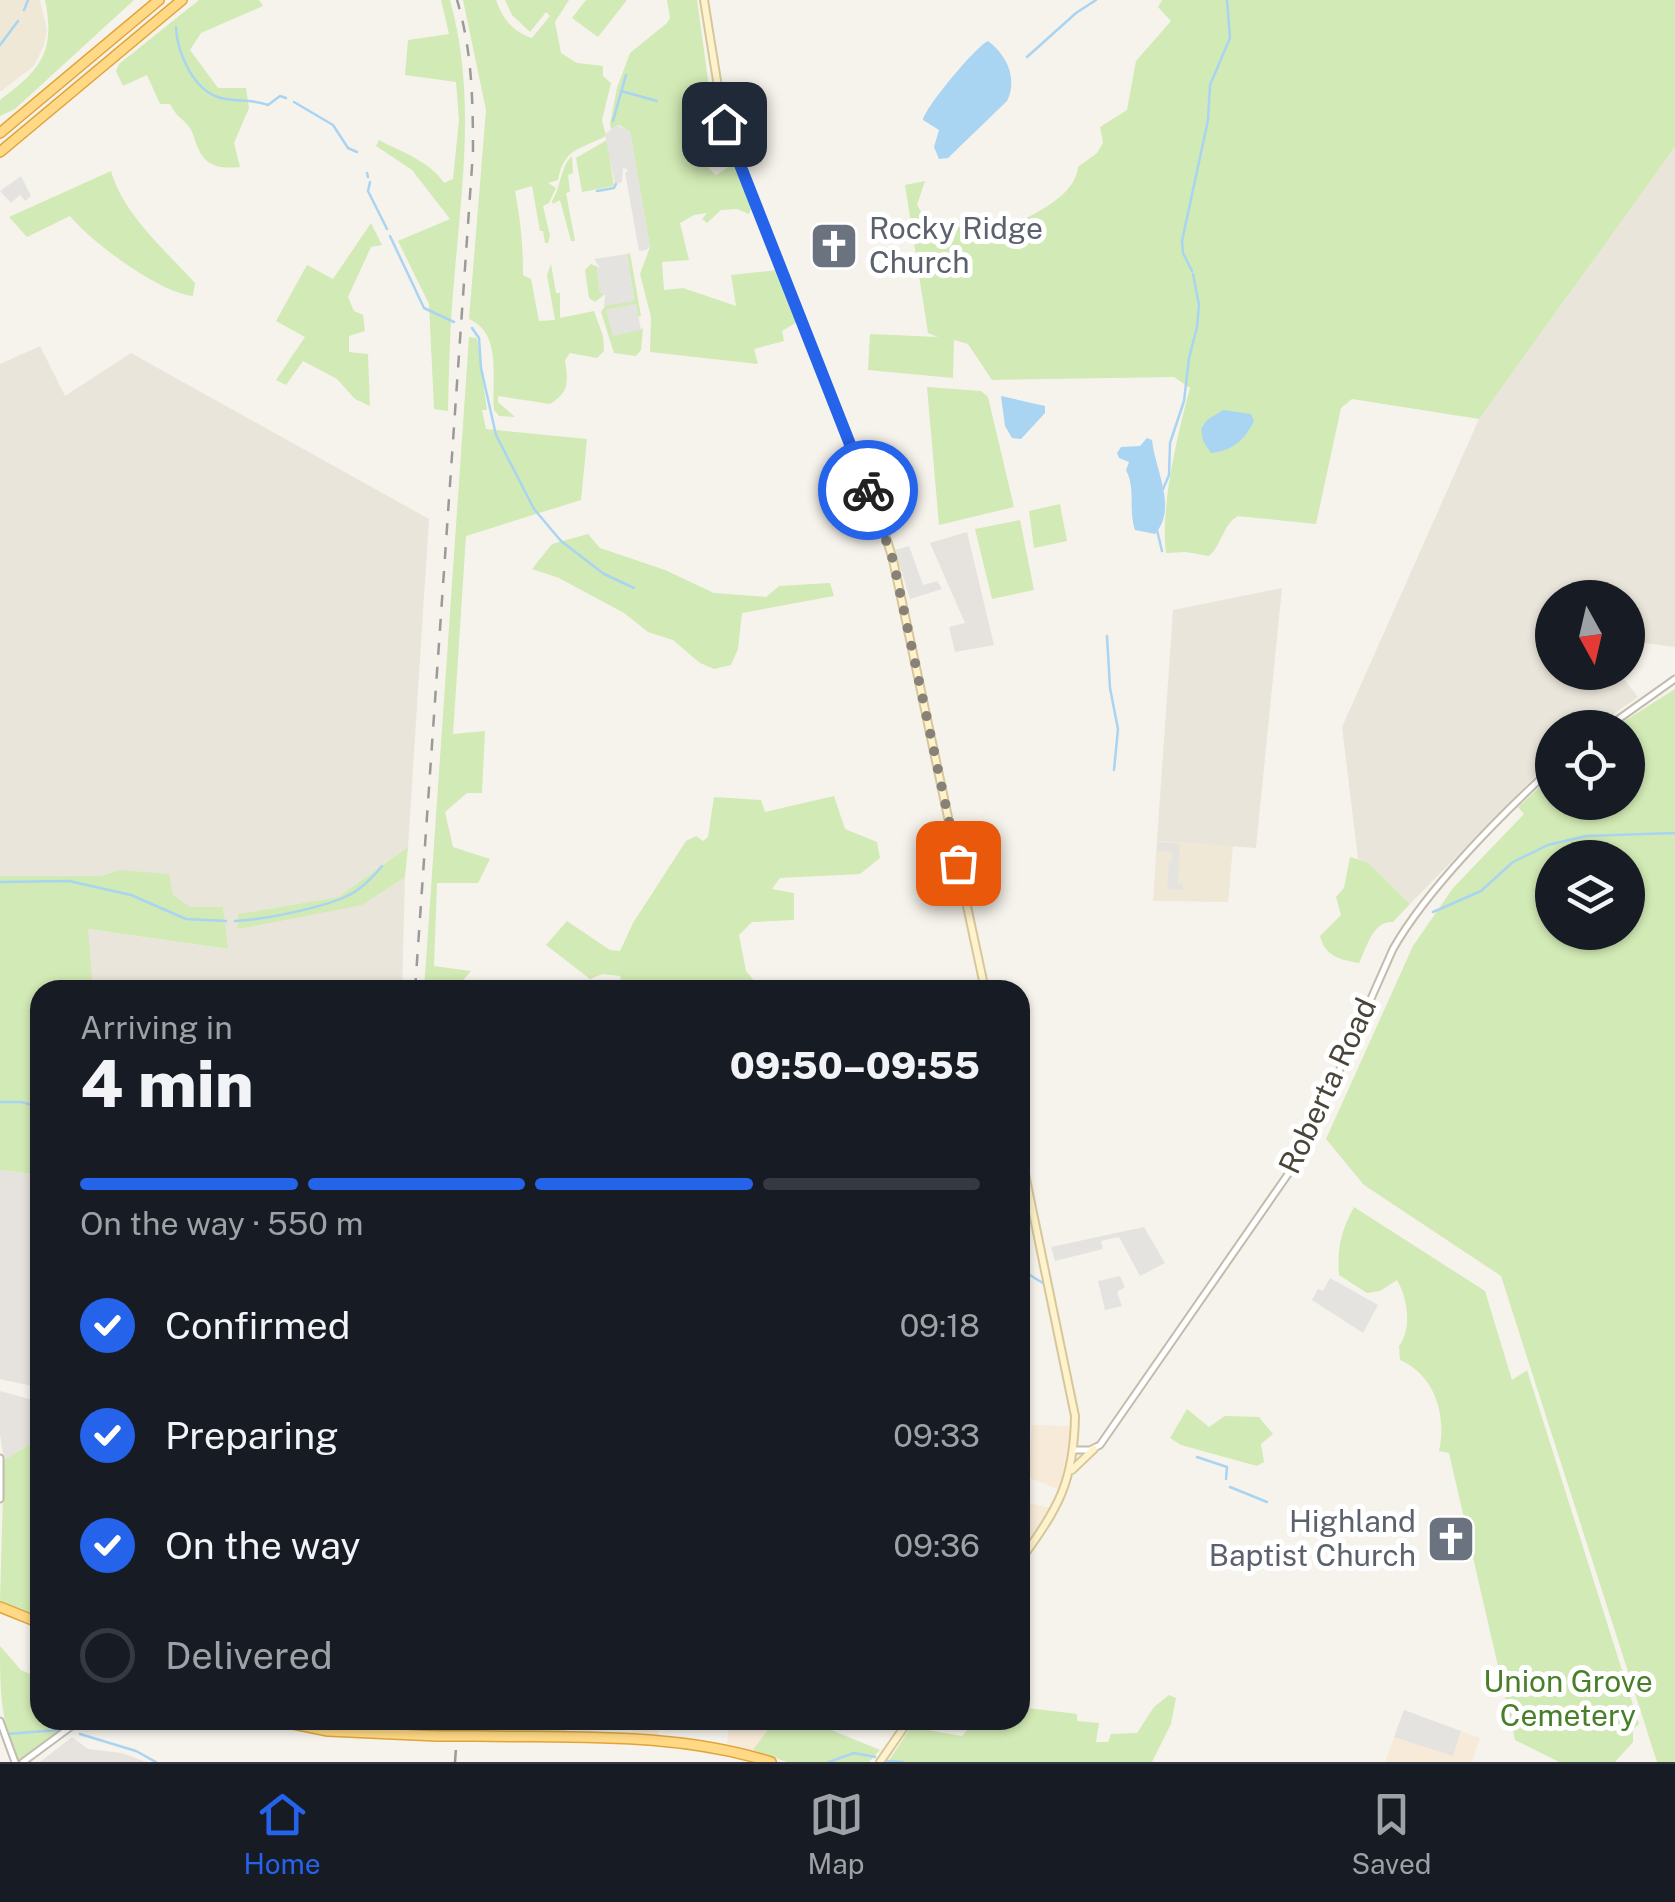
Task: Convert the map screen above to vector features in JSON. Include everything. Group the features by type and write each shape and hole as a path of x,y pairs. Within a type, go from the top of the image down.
{"highway":[{"path":"0,133 159,0"},
{"path":"0,152 182,0"},
{"path":"0,1610 30,1622"},
{"path":"323,1730 675,1741 771,1762"}],"main road":[{"path":"704,0 724,124 893,560 983,980"},
{"path":"1030,1197 1073,1401 1074,1450 1063,1495 1030,1546"},
{"path":"1068,1475 1094,1449"},
{"path":"880,1762 902,1730"}],"street":[{"path":"1631,710 1675,679"},
{"name":"Roberta Road","path":"1094,1449 1292,1167 1320,1114 1393,948 1492,828 1535,785"},
{"path":"1074,1450 1094,1449"},
{"path":"0,1458 0,1499"},
{"path":"0,1721 14,1762"},
{"path":"23,1762 66,1730"}],"shaded area":[{"path":"0,0 40,0 47,31 34,66 0,92"},
{"path":"617,125 630,132 650,247 646,250 639,251 627,169 623,168 622,182 615,184 605,134"},
{"path":"1675,147 1675,647 1645,643 1645,580 1535,580 1535,690 1632,690 1638,697 1619,710 1535,710 1535,776 1410,904 1367,862 1358,859 1342,727 1479,419"},
{"path":"21,176 31,196 25,201 20,195 11,203 0,191"},
{"path":"627,254 634,301 604,306 600,268 594,259"},
{"path":"636,304 641,330 613,336 606,310"},
{"path":"40,346 65,396 131,353 429,519 408,847 338,897 238,914 361,905 405,877 402,980 92,980 87,929 227,949 223,907 190,907 119,870 101,876 0,876 0,364"},
{"path":"967,532 994,645 955,652 949,627 965,623 930,543"},
{"path":"909,546 923,585 937,581 942,589 910,599 895,550"},
{"path":"1282,588 1256,848 1157,841 1173,610"},
{"path":"1157,841 1233,846 1228,902 1153,901"},
{"path":"1157,842 1180,844 1178,883 1183,884 1183,890 1167,889 1172,852 1157,851"},
{"path":"0,1170 30,1174 30,1386 0,1379"},
{"path":"1144,1227 1165,1263 1140,1276 1119,1237 1101,1241 1103,1249 1055,1261 1051,1247"},
{"path":"1120,1276 1125,1287 1117,1292 1122,1306 1105,1310 1098,1281"},
{"path":"1330,1278 1378,1305 1363,1333 1312,1300"},
{"path":"0,1391 30,1399 30,1444 4,1460"},
{"path":"1032,1425 1072,1426 1071,1450 1061,1490 1030,1478"},
{"path":"1030,1503 1051,1508 1030,1538"},
{"path":"1404,1710 1480,1738 1472,1762 1385,1762"},
{"path":"1404,1710 1461,1731 1453,1756 1394,1737"},
{"path":"632,1730 658,1730 658,1736 632,1734"},
{"path":"729,1730 768,1730 753,1750 727,1744"},
{"path":"72,1737 88,1749 122,1753 146,1762 40,1762"}],"green space":[{"path":"45,0 134,0 15,109 0,116 0,100 42,59 48,34"},
{"path":"199,0 259,0 263,6 201,33 190,50 218,88 246,88 249,108 234,143 240,167 207,161 187,124 170,104 160,104 147,75 123,86 116,71 119,64"},
{"path":"441,0 450,0 458,35 465,105 448,411 434,409 429,304 398,241 450,219 412,170 376,146 379,140 414,158 444,183 453,179 459,120 456,82 405,75 408,40 449,34"},
{"path":"463,0 496,0 509,24 532,38 550,16 546,12 530,32 512,15 505,0 569,0 555,22 561,53 577,63 603,66 603,76 611,83 602,120 606,136 574,151 564,162 558,180 548,183 556,188 549,203 543,206 548,243 540,231 532,186 515,191 523,275 531,279 539,321 555,320 547,275 551,264 556,293 560,293 560,318 594,311 604,351 597,358 570,353 565,360 564,390 550,404 498,396 498,402 515,417 499,416 494,410 491,346 480,326 469,319 486,110"},
{"path":"586,0 627,0 598,37 572,18"},
{"path":"667,0 697,0 715,130 720,141 706,149 705,164 716,175 733,164 752,207 749,214 737,209 721,210 707,223 702,219 707,213 680,223 689,260 662,262 664,290 683,288 736,306 731,275 777,270 797,322 782,331 784,341 754,349 758,364 650,352 651,317 640,274 650,247 630,132 619,125 611,129 610,124 617,88 630,53 667,23"},
{"path":"1162,0 1675,0 1675,147 1479,419 1352,399 1341,408 1316,524 1238,516 1209,556 1166,553 1168,493 1190,388 1174,377 992,380 968,344 954,340 953,378 868,370 870,334 938,337 928,333 905,185 925,181 917,205 926,220 993,234 1057,199 1075,179 1078,167 1097,153 1103,143 1100,127 1127,110 1136,61 1171,21 1158,7"},
{"path":"607,140 614,186 582,192 576,158"},
{"path":"572,156 570,192 566,193 575,241 571,241 560,200 553,204 552,201"},
{"path":"111,171 135,217 195,283 193,296 163,286 127,265 70,216 27,237 9,217"},
{"path":"371,223 382,245 371,247 348,297 354,311 363,315 365,331 349,336 349,352 368,354 370,406 355,399 337,379 303,361 286,385 276,380 305,337 276,321 307,265 333,279"},
{"path":"630,253 641,316 637,317 635,305 606,310 640,330 643,328 641,350 636,356 614,353 601,312 606,305 634,300 627,254"},
{"path":"591,264 600,268 600,292 605,294 595,302 589,298 585,270"},
{"path":"469,337 477,338 486,429 587,439 581,500 466,536 453,734 485,731 482,793 467,793 445,812 453,847 490,859 478,883 437,883 434,966 471,971 463,980 425,980"},
{"path":"927,387 981,391 988,397 1014,507 939,525"},
{"path":"1060,504 1067,541 1034,548 1029,511"},
{"path":"1020,520 1034,590 992,599 975,529"},
{"path":"588,534 600,548 665,570 714,593 766,597 779,586 830,583 834,596 742,613 738,649 731,665 714,669 700,663 673,640 648,632 624,613 559,578 532,569 552,544"},
{"path":"1675,689 1675,1762 1657,1762 1501,1276 1364,1185 1326,1139 1413,946 1453,888 1524,814 1518,807 1535,792 1535,820 1645,820 1645,710 1642,710"},
{"path":"834,796 845,829 877,842 880,858 860,874 780,878 772,889 794,893 794,920 752,922 739,935 746,971 754,980 621,980 620,976 602,974 590,979 546,945 567,921 610,950 620,951 633,923 686,841 696,836 703,841 708,837 714,797 761,800 765,812"},
{"path":"408,847 405,877 362,905 238,929 238,914 338,897"},
{"path":"1350,857 1367,862 1410,904 1393,922 1380,925 1359,963 1334,956 1320,936 1341,915 1336,897 1344,888"},
{"path":"119,870 169,874 173,895 190,907 223,907 228,949 88,929 92,980 30,980 30,1174 0,1170 0,876 101,876"},
{"name":"Union Grove Cemetery","path":"1354,1207 1485,1291 1512,1380 1527,1370 1639,1724 1633,1729 1633,1742 1615,1762 1559,1762 1515,1740 1449,1453 1439,1451 1441,1424 1436,1398 1422,1376 1400,1360 1399,1346 1407,1322 1401,1288 1397,1280 1380,1291 1367,1293 1339,1275 1341,1240"},
{"path":"1187,1409 1209,1427 1225,1416 1259,1417 1273,1434 1261,1444 1264,1462 1257,1466 1181,1445 1170,1438"},
{"path":"30,1444 30,1615 0,1604 4,1460"},
{"path":"0,1646 21,1670 30,1674 30,1730 62,1730 19,1761 5,1720"},
{"path":"1169,1695 1176,1698 1171,1724 1152,1762 888,1762 909,1730 962,1736 967,1730 1030,1730 1030,1708 1077,1714 1077,1721 1099,1723 1096,1742 1108,1742 1111,1734 1137,1733 1154,1707"},
{"path":"464,1730 566,1730 565,1733"},
{"path":"768,1730 831,1730 880,1750 869,1762 787,1762 753,1750"}],"water":[{"path":"988,41 1009,68 1007,101 948,158 939,159 934,147 939,130 923,120 962,65"},
{"path":"1001,396 1045,406 1045,413 1021,439 1012,438 1005,426"},
{"path":"1223,410 1251,414 1254,421 1237,443 1211,453 1201,429"},
{"path":"1147,438 1152,440 1165,501 1162,524 1155,534 1135,530 1126,470 1129,462 1117,453 1121,447 1140,446"}],"waterway":[{"path":"24,10 28,0"},
{"path":"1027,57 1096,0"},
{"path":"1192,271 1182,241 1208,120 1210,85 1230,38 1227,0"},
{"path":"0,45 18,21"},
{"path":"176,27 188,69 211,94 268,105 280,96 286,98"},
{"path":"613,121 626,75"},
{"path":"621,91 657,101"},
{"path":"294,102 333,125 348,148 357,152"},
{"path":"367,173 368,177"},
{"path":"370,182 368,191 387,229"},
{"path":"597,191 614,188 616,184"},
{"path":"390,236 424,308 454,322"},
{"path":"1163,489 1197,327 1199,305 1193,274"},
{"path":"472,328 479,338 481,368 496,435 534,509 561,541 604,574 634,588"},
{"path":"1157,530 1162,551"},
{"path":"1107,636 1110,688 1118,729 1114,770"},
{"path":"1433,912 1481,891 1513,862 1548,845 1586,836 1675,833"},
{"path":"235,921 295,912 342,898 361,887 382,866"},
{"path":"0,882 69,881 131,895 186,919 226,921"},
{"path":"0,1102 30,1104"},
{"path":"1030,1275 1046,1285"},
{"path":"1197,1457 1227,1467 1226,1479"},
{"path":"1230,1487 1267,1502"},
{"path":"7,1734 58,1730"},
{"path":"80,1734 136,1751 156,1762"},
{"path":"829,1762 854,1753 875,1757"},
{"path":"888,1761 903,1762"}],"railway":[{"path":"416,980 473,152 469,56 457,0"},
{"path":"455,1762 457,1730"}],"way so far":[{"path":"868,490 893,560 958,863"}],"place":[{"name":"Rocky Ridge Church","path":"834,246"},
{"name":"Highland Baptist Church","path":"1451,1539"}],"route":[{"path":"724,124 868,490"}]}
